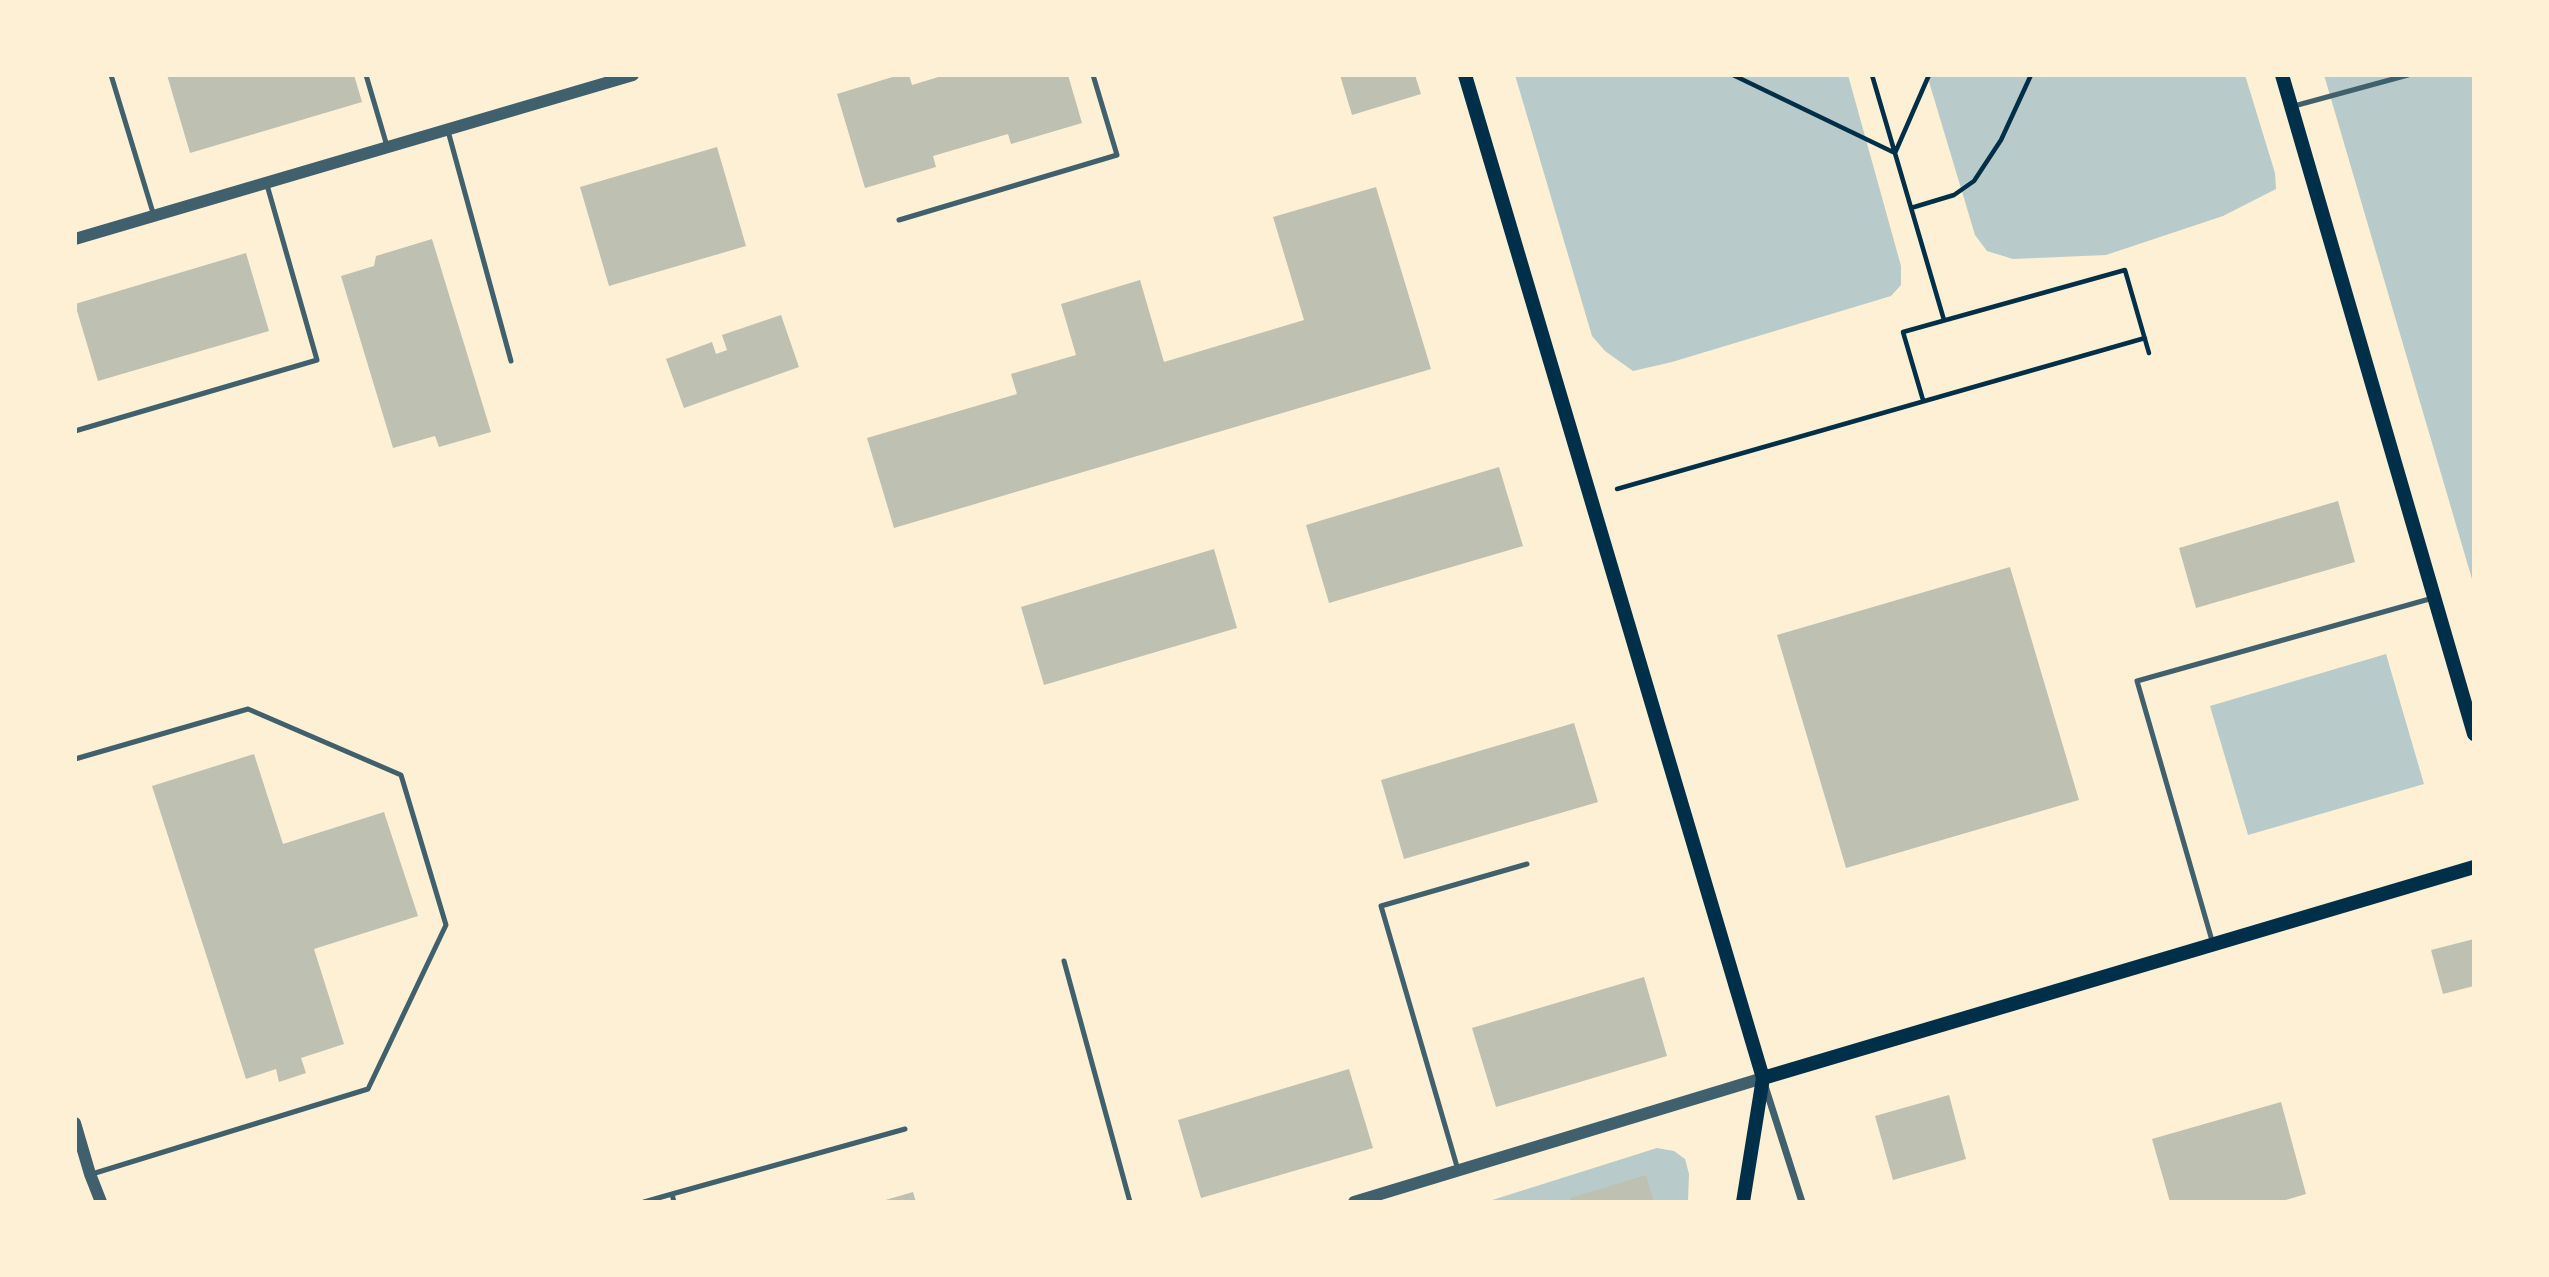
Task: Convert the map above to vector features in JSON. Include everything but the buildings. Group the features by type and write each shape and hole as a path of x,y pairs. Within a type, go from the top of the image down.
{"main road":[{"path":"1465,75 1763,1079 1742,1202"},
{"path":"2282,75 2474,734"},
{"path":"1763,1079 2474,867"}],"street":[{"path":"75,239 634,75"},
{"path":"1362,1201 1763,1079 1802,1202"},
{"path":"75,1123 101,1202"}],"lane":[{"path":"111,75 154,216"},
{"path":"366,75 387,148"},
{"path":"899,220 1117,155 1093,75"},
{"path":"2291,107 2408,75"},
{"path":"447,130 511,361"},
{"path":"75,432 317,360 267,183"},
{"path":"2213,944 2137,681 2434,598"},
{"path":"75,759 248,709 401,775 446,925 368,1089 90,1174"},
{"path":"1458,1171 1381,905 1527,864"},
{"path":"1064,961 1130,1202"},
{"path":"644,1202 905,1129"},
{"path":"672,1194 674,1202"}],"path":[{"path":"1733,75 1895,153"},
{"path":"1872,75 1944,320"},
{"path":"1895,153 1929,75"},
{"path":"1911,208 1954,195 1974,181 2001,140 2031,75"},
{"path":"1923,400 1903,332 2125,270 2149,353"},
{"path":"1590,497 2145,338"}],"shaded area":[{"path":"1515,75 1848,75 1901,266 1901,285 1891,296 1672,362 1633,371 1605,351 1592,336"},
{"path":"1927,75 2245,75 2275,173 2276,189 2223,216 2106,255 2013,259 1987,251 1975,235"},
{"path":"2324,75 2474,75 2474,586"},
{"path":"2386,654 2424,784 2248,835 2210,706"},
{"path":"1657,1148 1674,1151 1685,1159 1689,1174 1688,1202 1486,1202"}]}
